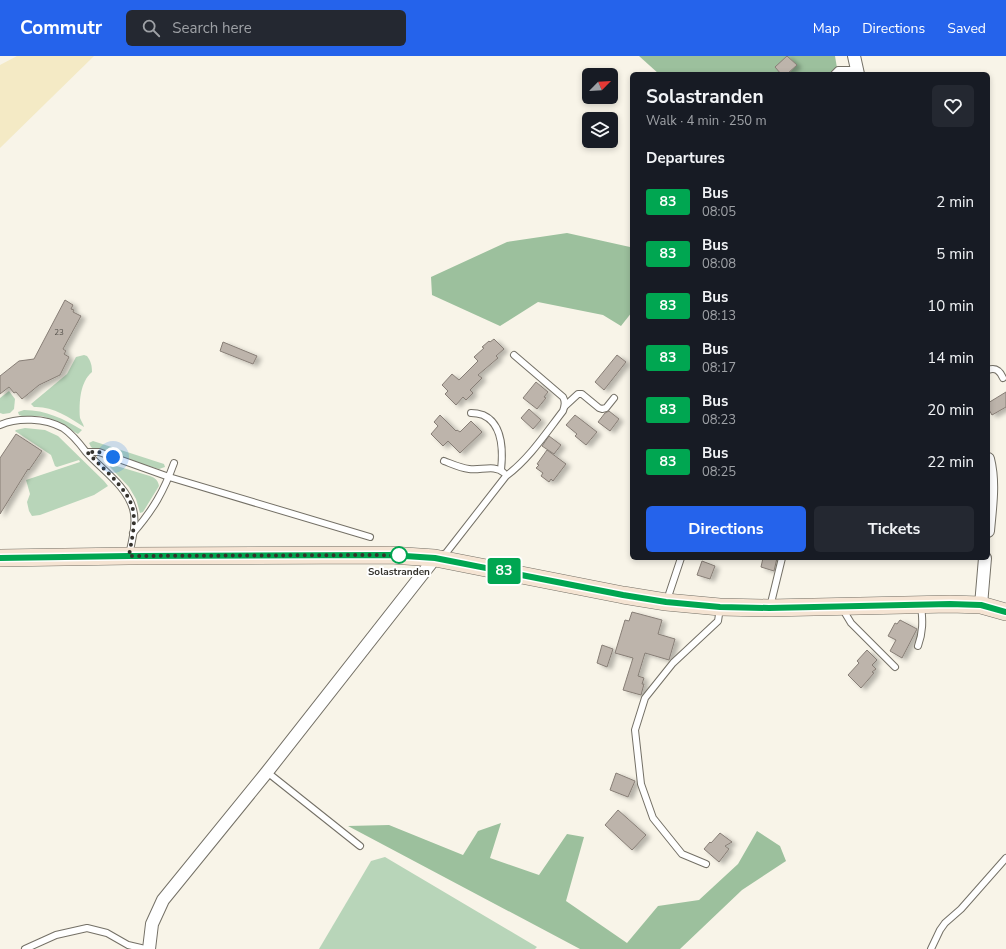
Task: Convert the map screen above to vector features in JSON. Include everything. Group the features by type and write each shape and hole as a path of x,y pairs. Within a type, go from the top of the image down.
{"street":[{"path":"854,56 857,72"},
{"path":"990,468 992,484 990,508"},
{"path":"0,558 390,555 435,558 623,595 666,602 720,607 769,608 981,605 1006,612"},
{"path":"149,949 152,924 163,900 267,772 435,558"},
{"path":"981,605 985,560"}],"lane":[{"path":"836,72 838,70 857,72"},
{"path":"514,355 563,397 565,406"},
{"path":"990,369 993,368 997,370 1001,373 1003,378"},
{"path":"435,558 446,552 506,476 517,467 563,411 565,406 578,394 582,394 602,410 606,408 614,398"},
{"path":"471,413 483,415 495,426 499,434 501,447 501,470"},
{"path":"0,425 5,422 28,419 46,422 63,428 81,445 118,484 128,497 133,510 133,533 129,556"},
{"path":"87,452 99,452 169,477 370,537"},
{"path":"444,461 467,469 501,470 506,476"},
{"path":"133,533 144,520 162,493 174,463"},
{"path":"666,602 680,560"},
{"path":"769,608 781,560"},
{"path":"918,646 922,634 923,624 921,605"},
{"path":"841,606 851,623 894,667"},
{"path":"706,864 682,854 653,818 641,784 635,730 645,698 673,663 718,621 720,607"},
{"path":"267,772 360,846"},
{"path":"931,949 945,923 961,909 1006,858"},
{"path":"25,949 56,935 87,928 107,933 128,945 145,949"}],"green space":[{"path":"639,56 835,56 837,68 834,72 657,72"},
{"path":"567,233 630,247 630,315 621,326 603,315 538,302 500,326 432,295 431,277 507,242"},
{"path":"84,355 87,356 89,360 92,372 85,381 80,399 80,418 84,427 54,410 34,407 31,404 67,374 76,357"},
{"path":"9,391 15,399 14,409 10,413 0,413 0,398"},
{"path":"24,410 47,413 82,430 78,434 51,419 41,416 19,415 18,412"},
{"path":"25,428 45,430 58,436 108,486 94,495 40,515 32,516 27,502 30,494 26,480 80,462 79,460 57,467 55,466 51,455 15,431"},
{"path":"93,441 164,464 165,467 159,469 95,450 89,443"},
{"path":"110,464 155,478 159,486 143,512 140,513 136,499 129,487 110,467"},
{"path":"501,823 490,858 539,875 567,834 584,837 566,901 627,943 658,906 699,900 738,864 757,831 780,846 786,861 742,890 680,949 580,949 348,826 389,825 463,855 478,831"},
{"path":"385,857 537,947 535,949 319,949 371,861"}],"sand":[{"path":"17,56 94,56 0,148 0,65"}],"building":[{"path":"787,56 797,65 789,72 779,72 775,67"},
{"path":"65,300 73,305 71,309 74,310 73,312 81,316 63,349 66,351 64,354 69,357 60,375 39,385 22,399 9,387 0,394 0,376 19,361 34,359"},
{"path":"494,339 504,349 496,356 498,358 478,375 482,378 470,390 473,393 466,400 463,397 456,405 445,394 448,391 442,385 452,374 459,380 478,361 474,357 484,348 482,347"},
{"path":"223,342 257,356 253,364 220,351"},
{"path":"617,355 626,362 604,390 595,382"},
{"path":"536,382 548,392 544,397 546,398 537,409 523,398"},
{"path":"1006,392 1006,407 992,415 990,412 990,402"},
{"path":"529,409 541,420 533,429 521,418"},
{"path":"609,411 619,419 610,431 598,422 605,413"},
{"path":"440,415 456,431 457,430 460,432 471,421 482,432 460,453 448,441 443,446 431,434 438,426 434,422"},
{"path":"575,415 597,432 586,445 575,436 577,434 566,425"},
{"path":"16,434 42,451 29,470 28,469 0,514 0,458"},
{"path":"549,436 561,445 554,454 542,446"},
{"path":"547,450 566,464 553,481 551,479 549,482 541,476 543,473 536,468 539,465 537,464"},
{"path":"763,560 777,560 774,571 761,567"},
{"path":"702,561 715,566 710,579 697,575"},
{"path":"632,612 662,620 658,634 675,639 669,660 645,653 638,676 644,678 641,695 623,690 633,658 615,653 625,620 629,621"},
{"path":"900,620 917,629 902,658 890,651 896,640 888,636 895,623 897,624"},
{"path":"602,645 613,649 607,667 597,663"},
{"path":"867,650 877,660 872,665 876,669 872,672 874,673 861,688 848,675 859,663 857,661"},
{"path":"616,773 635,781 628,797 610,790"},
{"path":"618,810 646,835 632,850 605,825"},
{"path":"720,833 732,842 725,846 729,849 719,862 704,849"}],"bus line":[{"name":"83","path":"0,558 390,555 435,558 623,595 666,602 720,607 769,608 950,604 981,605 1006,612"}],"place":[{"name":"Solastranden","path":"399,555"}],"route":[{"path":"113,457 99,452 87,452 118,484 128,497 133,510 133,533 129,556 405,556 399,555"}]}
